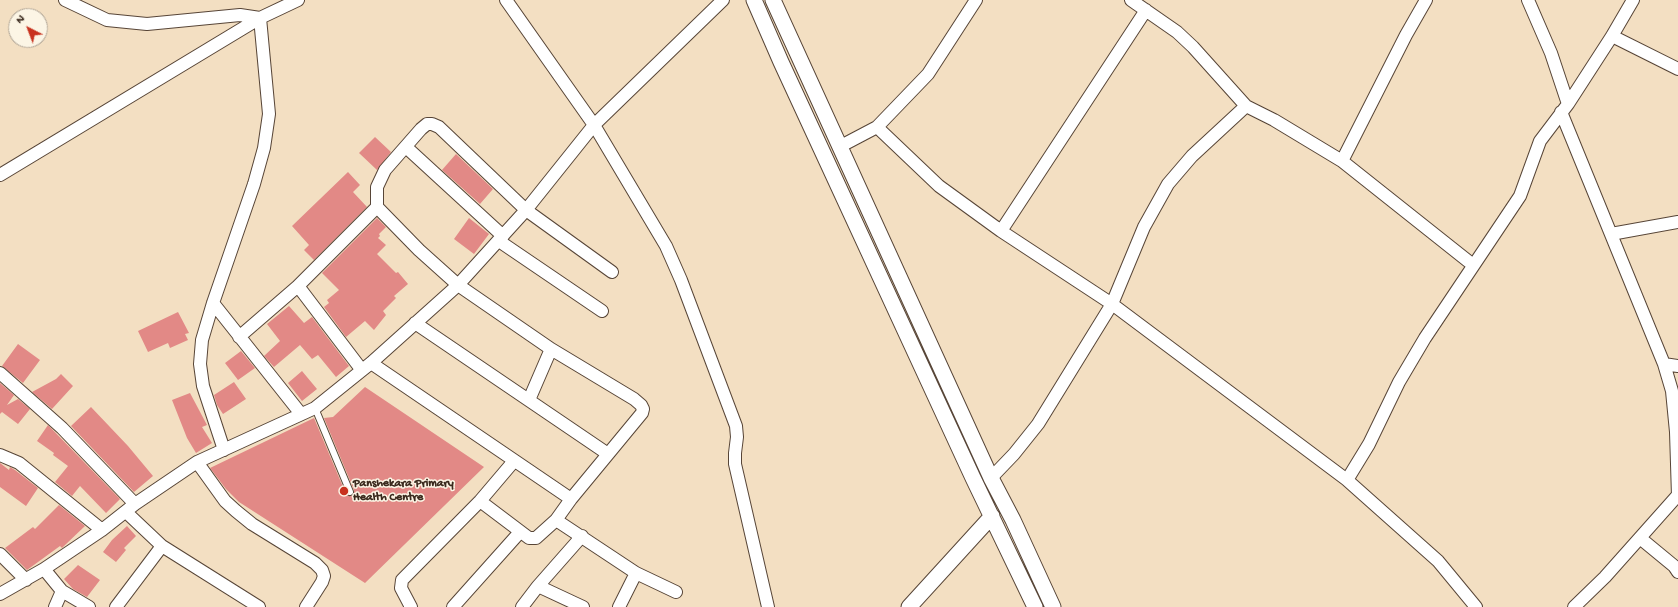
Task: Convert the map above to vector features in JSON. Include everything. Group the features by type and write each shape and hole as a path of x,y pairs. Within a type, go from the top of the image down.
{"street":[{"path":"65,0 107,20 147,24 240,15 260,18"},
{"path":"0,175 260,18 298,0"},
{"path":"506,0 594,125 666,246 681,280 736,426 737,437 735,464 767,606"},
{"path":"0,594 44,569 102,530 135,504 197,462 315,408 366,366 458,285 526,210 594,125 724,0"},
{"path":"754,0 781,62 960,449 1035,607"},
{"path":"772,0 991,478 1013,520 1053,607"},
{"path":"839,147 877,127 928,74 976,0"},
{"path":"1131,0 1177,32 1193,47 1246,106 1274,120 1342,161 1473,265"},
{"path":"1342,161 1406,35 1426,0"},
{"path":"1528,0 1551,52 1564,108 1611,234 1664,364 1672,391 1676,432 1678,495 1605,577 1574,607"},
{"path":"1348,480 1369,444 1399,382 1424,338 1517,201 1540,141 1612,36 1633,0"},
{"path":"1001,231 1146,10"},
{"path":"224,450 203,386 200,364 202,340 212,303 254,184 264,148 269,114 260,18"},
{"path":"1612,36 1678,69"},
{"path":"991,478 1014,454 1038,424 1112,304 1144,227 1168,184 1192,156 1246,106"},
{"path":"480,501 529,538 536,538 556,520 571,499 642,413 643,409 634,399 551,349 458,285 419,250 377,207 376,187 385,170 427,124 432,124 439,127 526,210 612,272"},
{"path":"877,127 940,186 1001,231 1112,304 1348,480 1438,561 1476,607"},
{"path":"406,147 501,239 602,311"},
{"path":"239,336 298,286 377,207"},
{"path":"1611,234 1678,222"},
{"path":"298,286 366,366 571,499"},
{"path":"212,303 301,414"},
{"path":"415,323 608,454"},
{"path":"530,400 551,349"},
{"path":"1664,364 1678,366"},
{"path":"0,373 62,428 135,504"},
{"path":"0,455 20,463 102,530"},
{"path":"411,607 401,588 402,580 480,501 514,461"},
{"path":"197,462 225,501 252,524 315,563 322,570 324,576 322,582 306,607"},
{"path":"126,512 162,546 259,607"},
{"path":"909,607 992,516"},
{"path":"556,520 636,573 676,592"},
{"path":"453,607 520,532"},
{"path":"522,607 538,586 582,536"},
{"path":"1640,538 1674,566 1678,572"},
{"path":"116,607 162,546"},
{"path":"0,554 26,580"},
{"path":"44,569 62,591 89,607"},
{"path":"618,607 636,573"},
{"path":"538,586 583,607"},
{"path":"55,607 62,591"}],"lane":[{"path":"315,408 350,492"}],"building":[{"path":"375,137 391,152 377,170 359,153"},
{"path":"456,154 493,189 480,204 442,170"},
{"path":"348,172 360,185 353,192 367,207 314,260 304,250 309,245 292,226"},
{"path":"377,218 386,227 379,234 380,236 378,238 386,245 377,254 396,273 398,272 408,284 394,296 396,298 383,311 386,315 374,330 365,321 346,337 324,307 329,303 327,300 339,290 322,273"},
{"path":"469,218 489,234 474,254 454,239"},
{"path":"289,306 304,323 312,317 349,366 336,377 318,355 312,359 300,345 274,367 264,356 280,341 267,324"},
{"path":"178,312 189,333 185,334 188,340 170,348 168,343 148,352 138,331"},
{"path":"18,344 40,360 23,383 2,366"},
{"path":"241,351 255,368 238,380 225,363"},
{"path":"302,371 317,389 302,401 288,383"},
{"path":"61,374 73,386 52,409 32,392 56,379"},
{"path":"234,382 246,399 223,414 217,405 214,395"},
{"path":"0,383 14,395 7,405 18,399 30,409 18,424 2,412 0,414"},
{"name":"Panshekara Primary Health Centre","path":"365,387 484,467 365,583 239,502 226,489 210,468 314,418 346,494 352,496 354,490 324,418 333,417"},
{"path":"190,393 207,425 202,427 212,443 196,453 187,438 172,400"},
{"path":"91,407 128,446 153,476 134,492 71,426"},
{"path":"48,425 120,499 106,513 80,486 72,496 55,482 68,466 53,455 54,453 37,441"},
{"path":"0,463 9,470 10,467 15,470 38,488 26,506 0,487"},
{"path":"59,505 85,526 62,548 60,546 27,570 5,548 33,527 35,529"},
{"path":"127,526 136,536 124,548 126,550 116,562 103,552 112,540"},
{"path":"78,565 100,580 87,597 73,589 64,579"}],"place":[{"name":"Panshekara Primary Health Centre","path":"344,491"}]}
